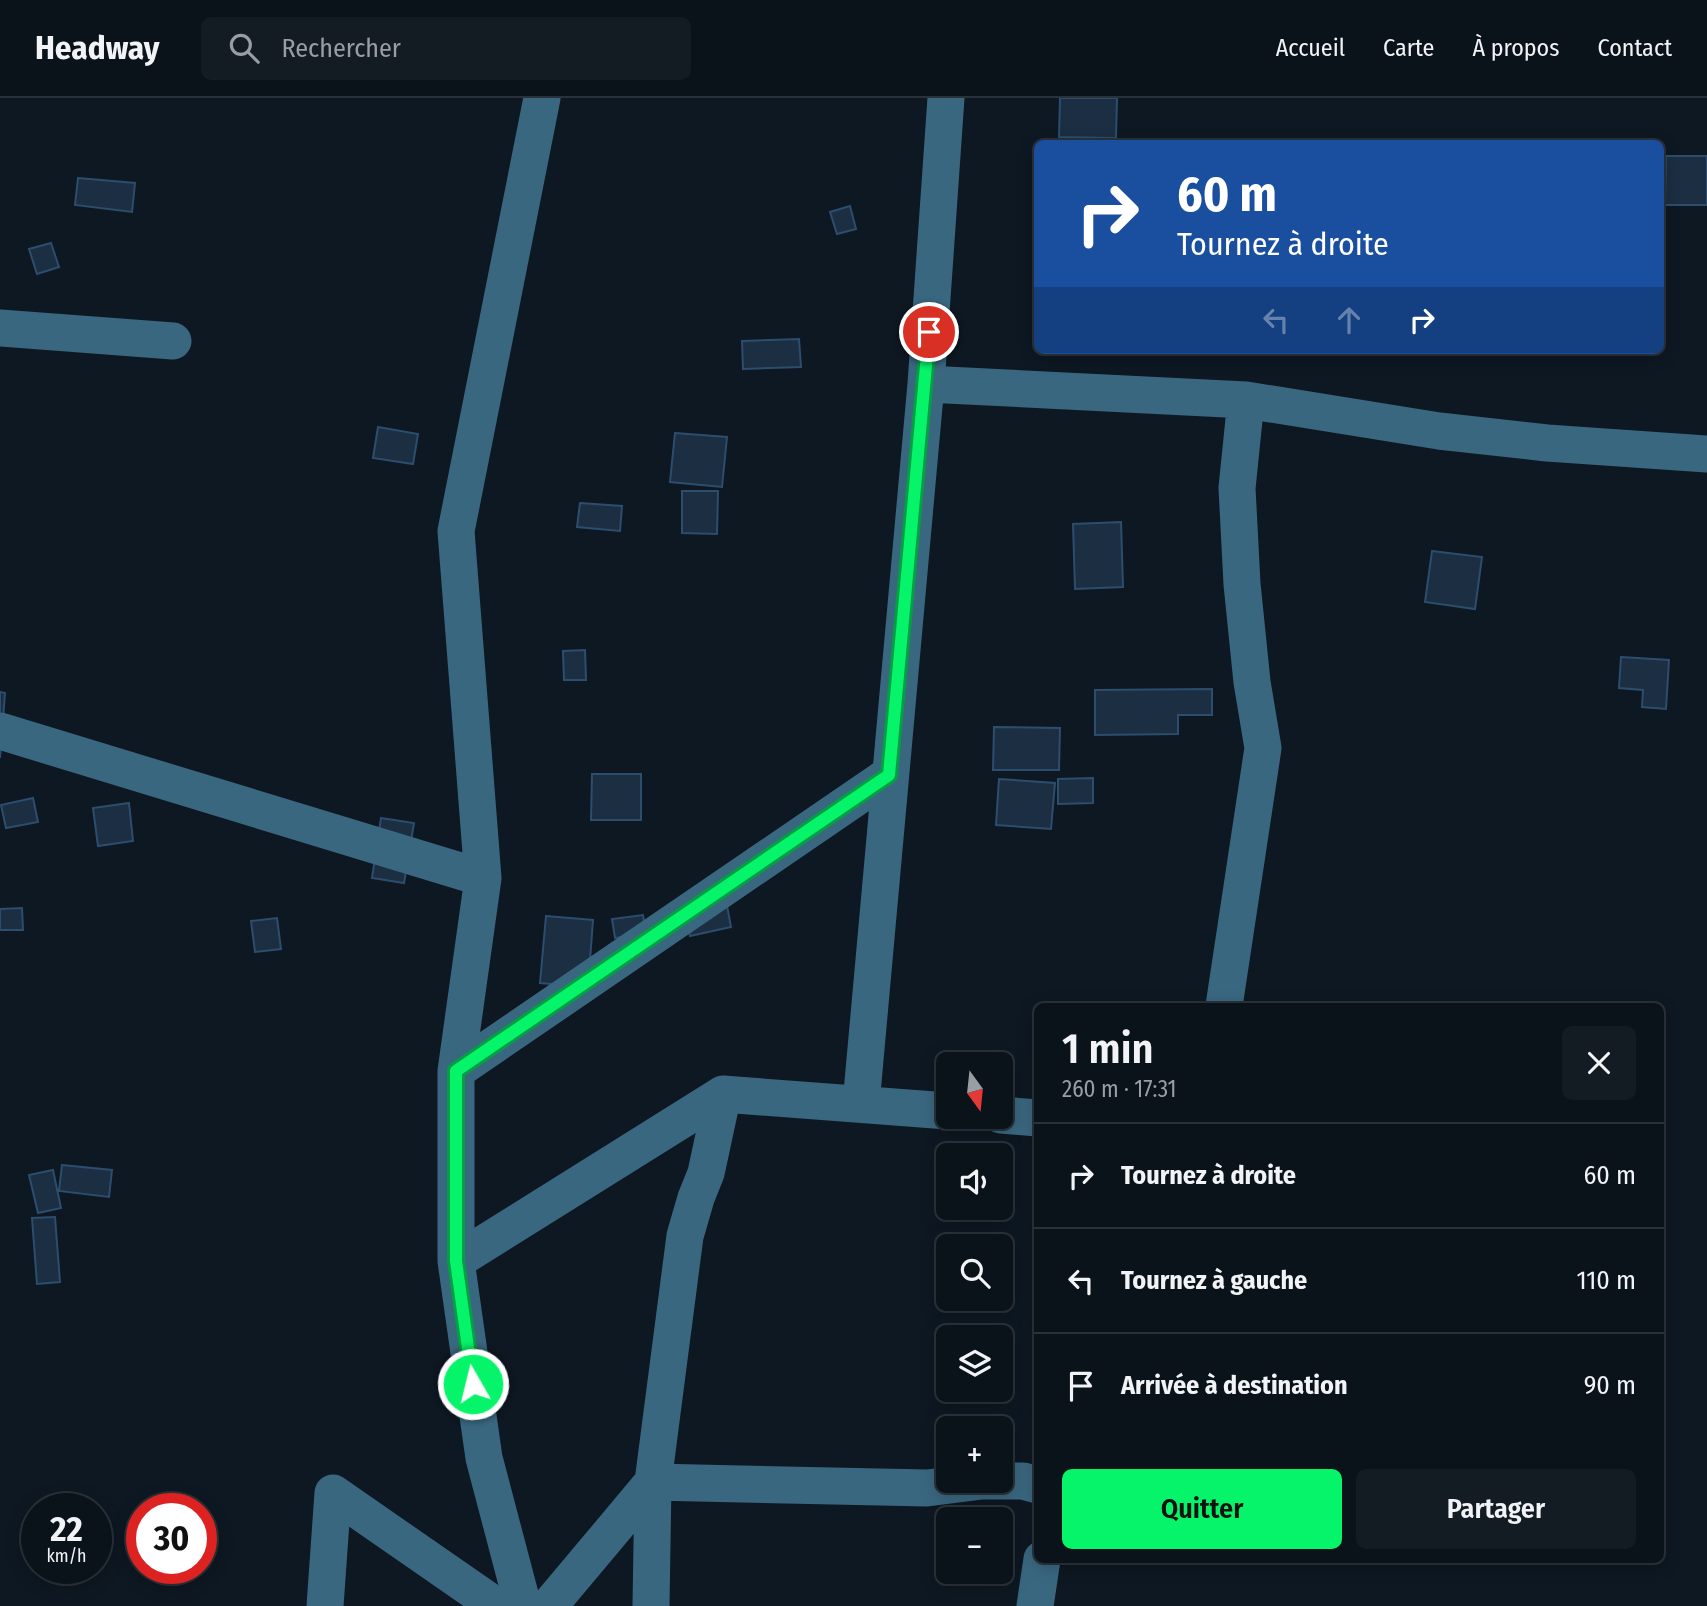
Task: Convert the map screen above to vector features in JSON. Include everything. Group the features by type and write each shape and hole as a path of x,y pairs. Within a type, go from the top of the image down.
{"street":[{"path":"523,1606 484,1458 456,1261 456,1071 482,878 456,531 542,98"},
{"path":"861,1104 926,384 946,98"},
{"path":"0,328 173,341"},
{"path":"926,384 1246,400 1452,432 1547,443 1707,454"},
{"path":"1224,1003 1263,748 1252,682 1242,584 1237,488 1246,400"},
{"path":"0,731 482,878"},
{"path":"456,1071 889,775"},
{"path":"456,1261 723,1094 936,1110"},
{"path":"650,1606 653,1482 685,1236 706,1173 723,1094"},
{"path":"1013,1116 1034,1118"},
{"path":"653,1482 927,1488 982,1481 1023,1481 1034,1484"},
{"path":"549,1606 653,1482"},
{"path":"325,1606 333,1493 496,1606"},
{"path":"1035,1606 1040,1563"}],"building":[{"path":"1060,98 1117,98 1116,138 1059,137"},
{"path":"1666,156 1707,156 1707,205 1665,205"},
{"path":"78,178 135,183 132,212 75,205"},
{"path":"850,206 856,229 837,234 830,212"},
{"path":"51,243 59,267 37,274 29,249"},
{"path":"799,339 801,367 743,369 742,341"},
{"path":"378,427 418,434 413,464 373,458"},
{"path":"675,433 727,437 722,487 670,482"},
{"path":"682,491 718,491 717,534 682,533"},
{"path":"580,503 622,506 620,531 577,527"},
{"path":"1121,522 1123,587 1075,589 1073,524"},
{"path":"1432,551 1482,557 1475,609 1425,602"},
{"path":"585,650 586,680 564,680 563,651"},
{"path":"1621,657 1669,660 1666,709 1642,707 1643,690 1619,688"},
{"path":"1212,689 1212,715 1178,715 1178,734 1095,735 1095,690"},
{"path":"0,692 5,693 0,758"},
{"path":"994,727 1060,728 1059,770 993,770"},
{"path":"592,774 641,774 641,820 591,820"},
{"path":"1093,778 1093,803 1058,804 1058,779"},
{"path":"999,779 1055,783 1051,829 996,825"},
{"path":"33,798 38,822 6,828 1,805"},
{"path":"129,803 133,841 98,846 93,808"},
{"path":"381,818 414,823 404,883 372,878"},
{"path":"726,900 731,927 690,936 684,909"},
{"path":"22,908 23,930 0,930 0,909"},
{"path":"643,915 646,933 615,938 612,919"},
{"path":"546,916 593,920 588,987 540,983"},
{"path":"277,918 281,949 255,952 251,921"},
{"path":"62,1165 112,1170 109,1197 59,1191"},
{"path":"53,1170 61,1208 38,1213 29,1175"},
{"path":"55,1217 60,1282 37,1284 32,1218"}],"route":[{"path":"473,1384 456,1261 456,1071 889,775 929,332"}]}
